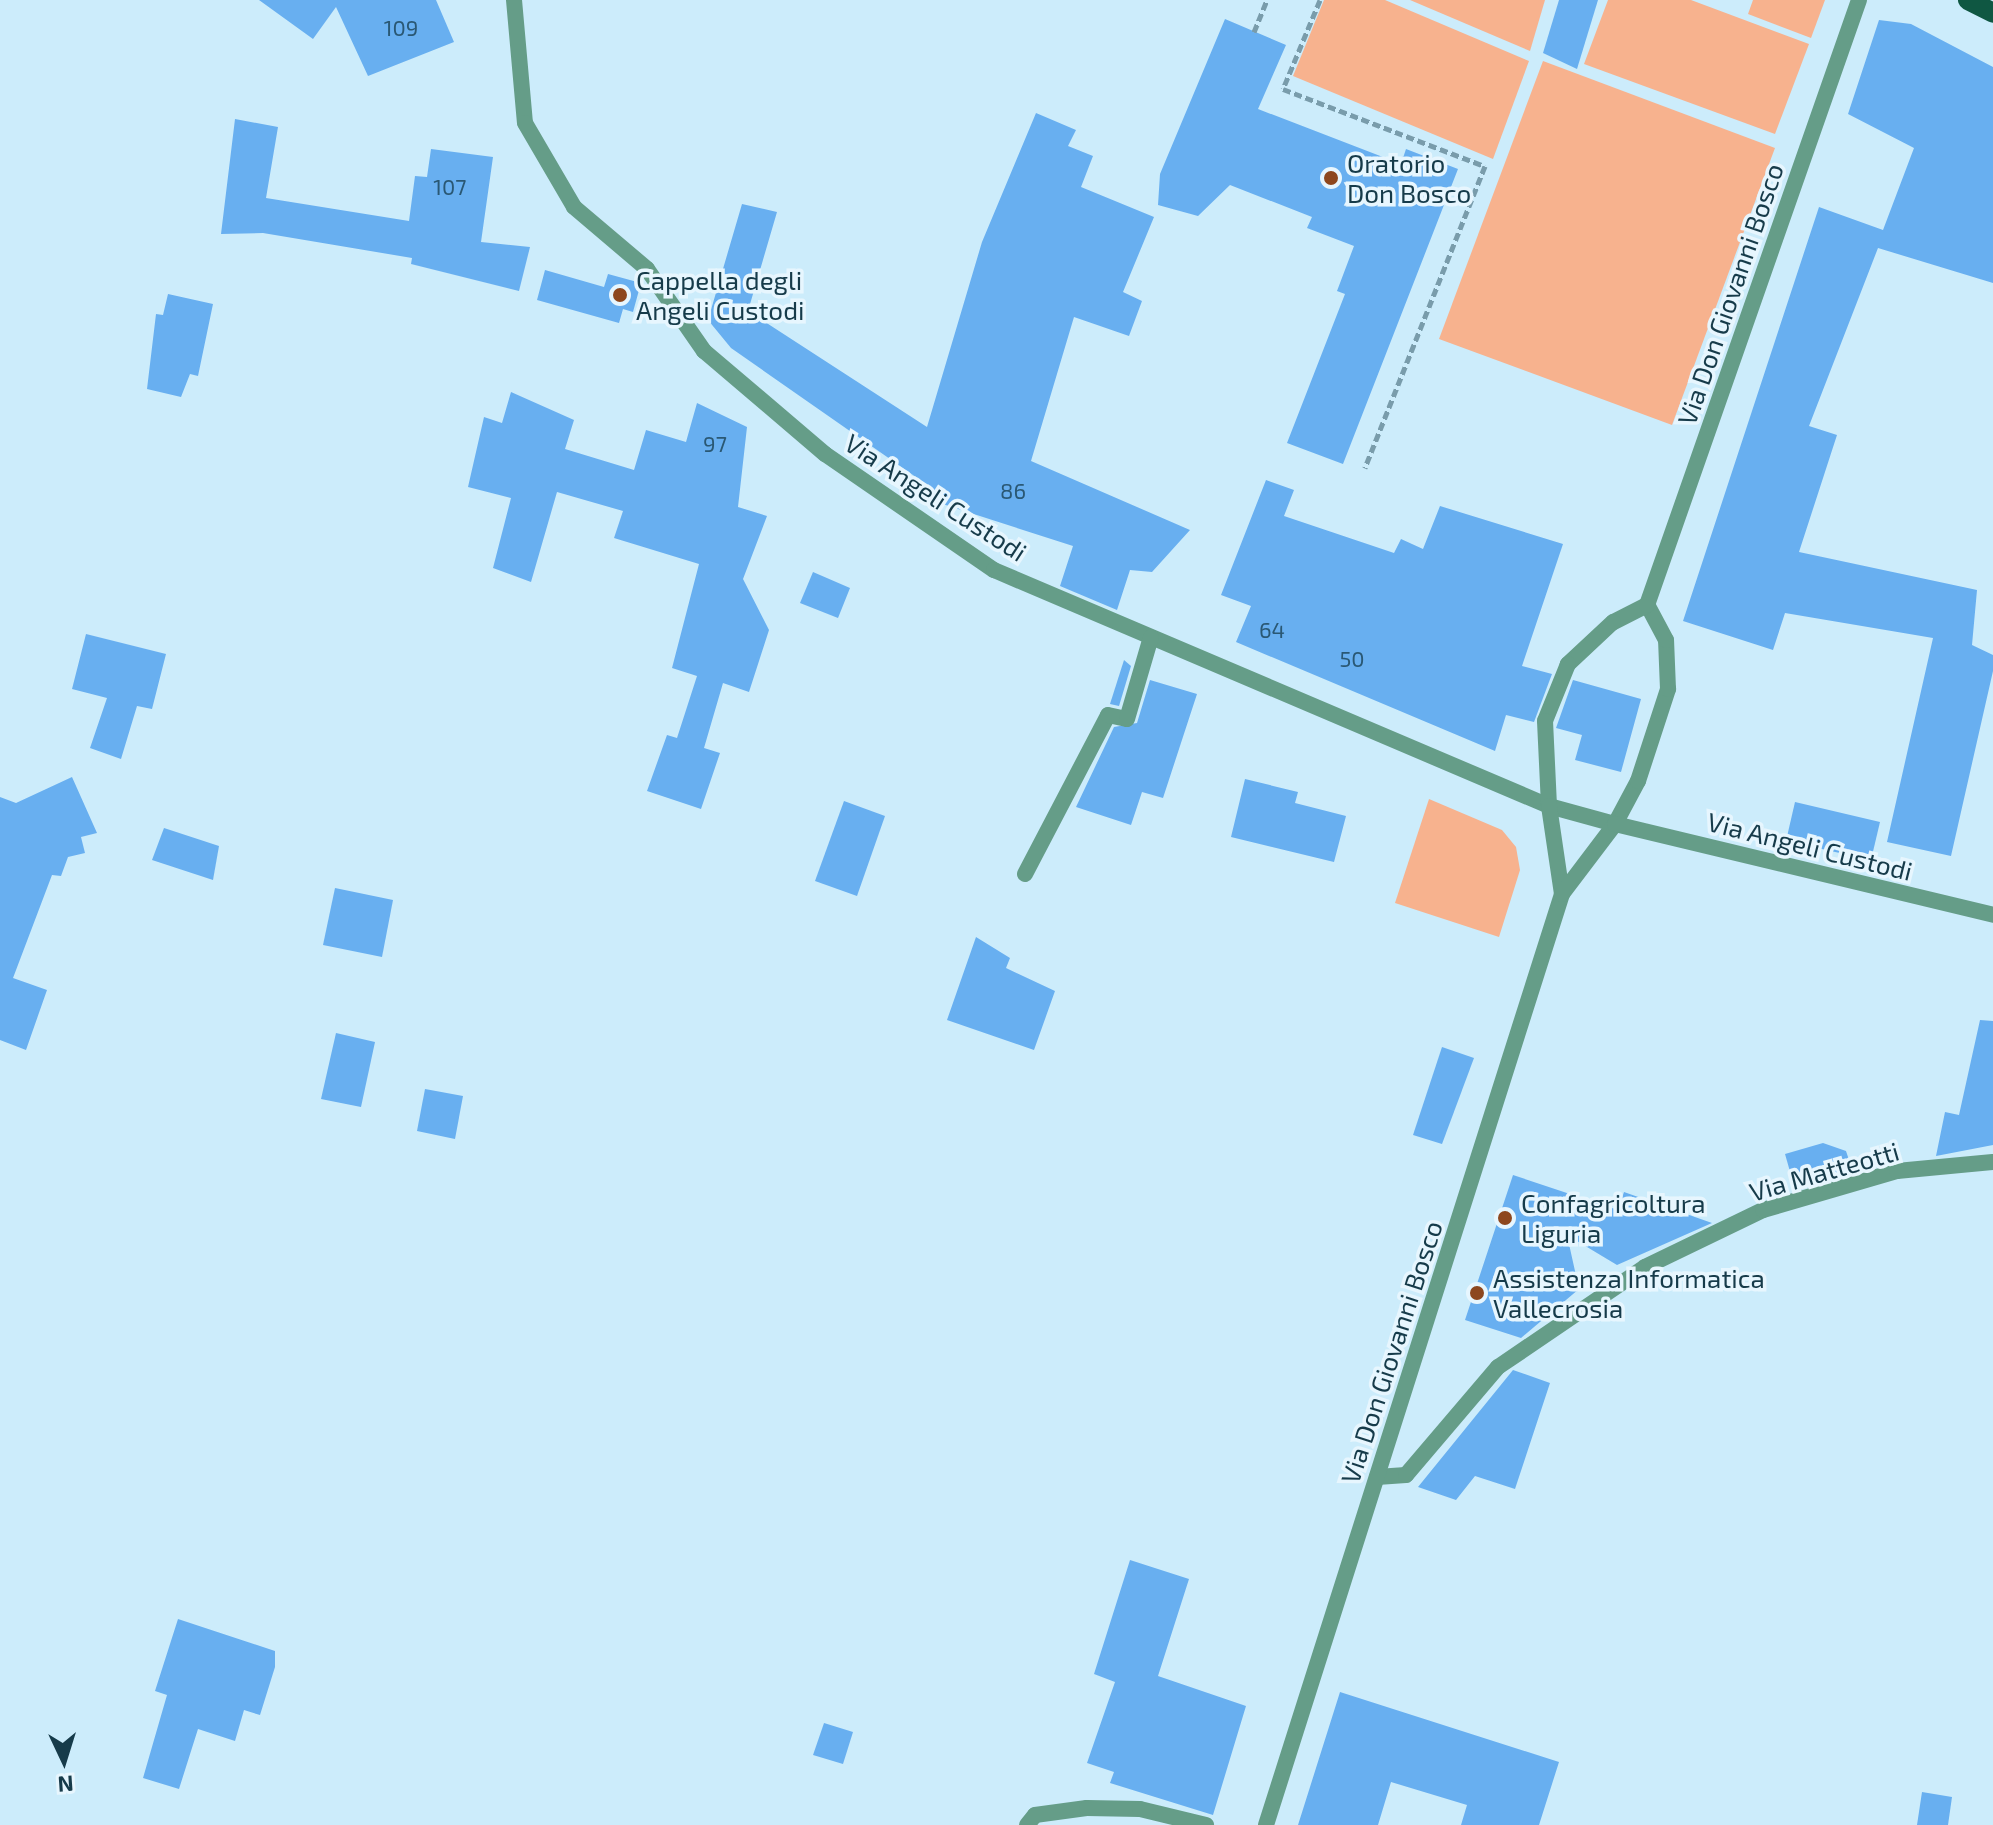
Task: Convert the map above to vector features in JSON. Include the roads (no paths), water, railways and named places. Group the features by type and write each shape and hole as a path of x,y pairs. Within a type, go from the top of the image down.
{"main road":[{"path":"1968,0 1993,13"}],"street":[{"name":"Via Angeli Custodi","path":"514,0 525,123 574,207 647,269 704,351 825,454 994,570 1549,806"},
{"name":"Via Don Giovanni Bosco","path":"1562,894 1549,806 1545,721 1568,664 1613,622 1647,605 1859,0"},
{"name":"Via Don Giovanni Bosco","path":"1266,1825 1562,894 1615,824 1643,768 1668,689 1666,640 1647,605"},
{"path":"1025,874 1108,715 1127,719 1151,637"},
{"path":"1549,806 1615,824"},
{"name":"Via Angeli Custodi","path":"1615,824 1993,915"},
{"name":"Via Matteotti","path":"1377,1477 1406,1475 1498,1367 1645,1267 1763,1210 1897,1171 1993,1162"},
{"path":"1027,1825 1035,1815 1087,1808 1140,1809 1206,1825"}],"place":[{"name":"Oratorio Don Bosco","path":"1331,178"},
{"name":"Cappella degli Angeli Custodi","path":"620,295"},
{"name":"Confagricoltura Liguria","path":"1505,1218"},
{"name":"Assistenza Informatica Vallecrosia","path":"1477,1293"}]}
